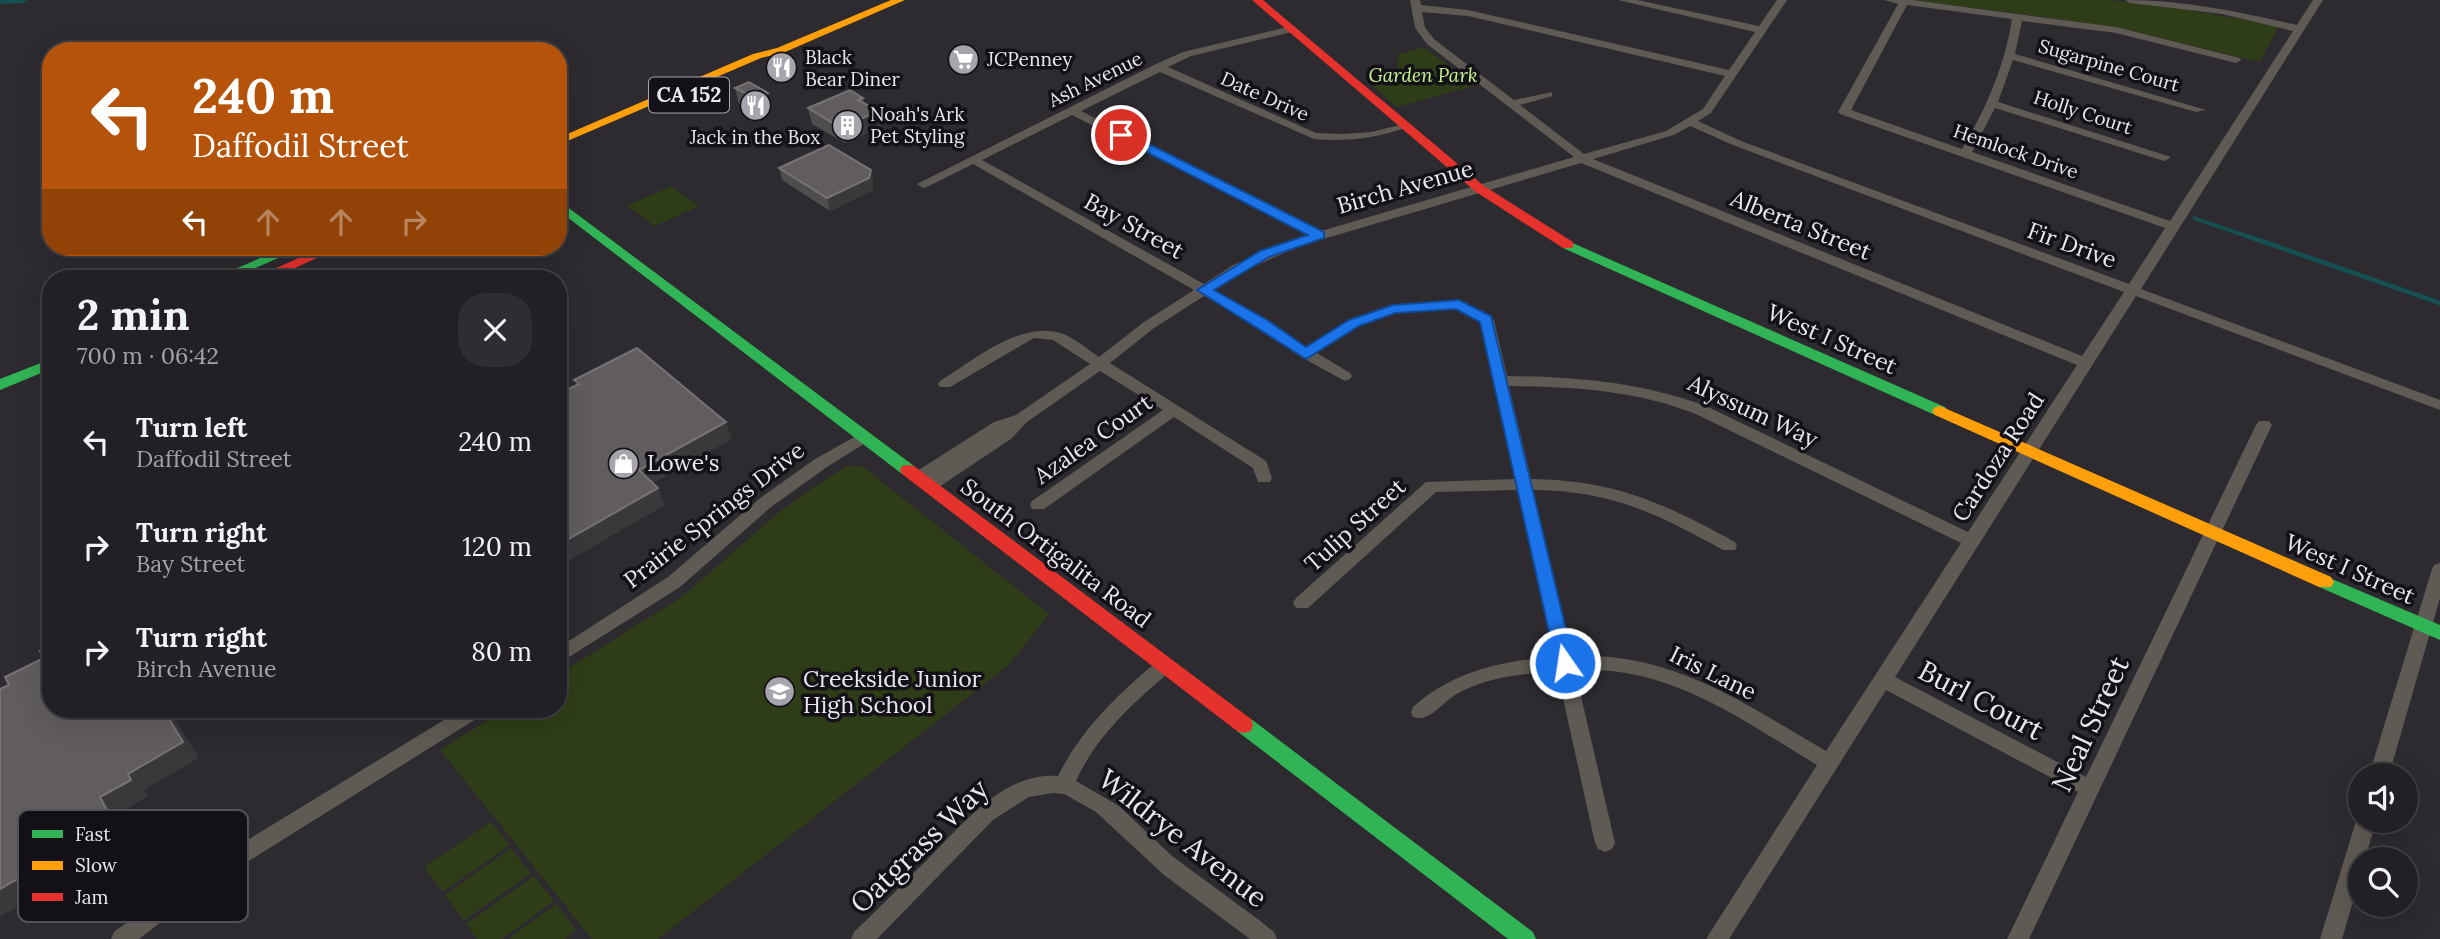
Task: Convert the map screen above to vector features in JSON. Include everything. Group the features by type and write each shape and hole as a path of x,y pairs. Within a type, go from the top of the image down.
{"main road":[{"name":"CA 152","path":"567,138 757,56 781,50 900,0"},
{"name":"West I Street","path":"1257,0 1479,189 1536,226 1590,256 2432,629"},
{"name":"CA 152","path":"567,150 765,62 781,50"},
{"name":"South Ortigalita Road","path":"567,211 1525,939"},
{"path":"241,270 275,256"},
{"path":"256,270 287,256"},
{"path":"278,270 312,256"},
{"path":"0,369 42,352"},
{"path":"0,385 42,368"}],"street":[{"path":"1623,0 1761,30"},
{"name":"Birch Avenue","path":"925,481 1006,435 1022,418 1074,384 1133,336 1264,254 1319,235 1670,133 1690,122 1707,111 1782,0"},
{"path":"1889,0 2129,33 2236,60"},
{"path":"2130,0 2220,5 2299,29"},
{"name":"Cardoza Road","path":"1717,939 2318,0"},
{"name":"Hemlock Drive","path":"1904,2 1844,112 2175,227"},
{"path":"1416,4 1468,13 1732,74"},
{"name":"Alberta Street","path":"1416,4 1420,27 1431,42 1583,159 2086,363"},
{"path":"1965,154 1990,103 2016,32 2017,18"},
{"name":"Ash Avenue","path":"923,184 1187,54 1292,29"},
{"name":"Sugarpine Court","path":"2008,55 2200,110"},
{"name":"Date Drive","path":"1157,67 1314,136 1342,138 1372,135 1404,125"},
{"path":"1513,104 1548,94"},
{"name":"Holly Court","path":"1990,103 2165,157"},
{"path":"1072,110 1319,235"},
{"name":"Fir Drive","path":"1690,122 1750,148 2440,405"},
{"name":"Bay Street","path":"972,159 1262,323 1306,354 1345,376"},
{"path":"1306,354 1337,332 1375,314 1415,306 1459,304 1486,320 1605,843"},
{"path":"945,384 1023,337 1040,334 1056,336 1260,465 1264,478"},
{"name":"Alyssum Way","path":"1500,381 1590,382 1660,394 1703,411 1971,541"},
{"name":"Azalea Court","path":"1038,505 1174,410"},
{"name":"Neal Street","path":"2018,939 2264,425"},
{"name":"Prairie Springs Drive","path":"567,651 674,582 765,503 865,436"},
{"name":"Tulip Street","path":"1302,603 1432,486 1569,486 1615,493 1661,510 1729,546"},
{"path":"2383,763 2432,629 2440,569"},
{"name":"Iris Lane","path":"1420,712 1446,690 1487,673 1509,668 1565,663 1615,663 1661,672 1698,687 1830,763"},
{"path":"1065,785 1074,761 1098,727 1126,697 1166,665"},
{"name":"Burl Court","path":"1883,680 2090,789"},
{"path":"248,850 462,718"},
{"name":"Oatgrass Way","path":"862,939 1001,802 1017,793 1041,786 1065,785"},
{"name":"Wildrye Avenue","path":"1065,785 1100,802 1123,820 1153,853 1206,895 1250,924 1266,939"},
{"path":"2331,939 2362,833"},
{"path":"122,939 144,922"}],"green space":[{"path":"1910,0 2109,0 2165,6 2279,26 2260,62 2136,32"},
{"name":"Garden Park","path":"1423,47 1477,85 1397,107 1365,79 1398,70 1398,55"},
{"path":"671,186 699,206 655,226 627,206"},
{"name":"Creekside Junior High School","path":"847,466 862,466 1049,614 1009,665 658,939 592,939 440,750 492,718 567,718 567,669 683,596 778,513"},
{"path":"491,822 510,845 443,892 424,867"},
{"path":"511,848 531,873 464,921 445,895"},
{"path":"534,876 554,901 502,939 477,939 466,924"},
{"path":"556,904 576,930 565,939 508,939"}],"building":[{"path":"749,82 768,93 755,98 735,88"},
{"path":"850,90 863,98 858,100 878,111 841,128 808,108"},
{"path":"829,145 871,170 869,178 827,198 779,168"},
{"name":"Lowe's","path":"637,348 726,422 639,470 658,488 567,540 567,390 579,384 574,380"},
{"path":"42,659 42,718 168,718 183,742 128,774 131,780 100,797 107,810 18,810 18,879 0,889 0,689 9,685 5,677"}],"waterway":[{"path":"0,1 23,0"},
{"path":"2194,218 2252,238"},
{"path":"2247,236 2440,303"}],"traffic: fast":[{"path":"567,211 908,470"},
{"path":"1568,245 1940,411"},
{"path":"241,270 275,256"},
{"path":"0,385 42,368"},
{"path":"2325,582 2440,633"},
{"path":"1244,725 1525,939"}],"traffic: slow":[{"path":"567,138 757,56 781,50 900,0"},
{"path":"1940,411 2325,582"}],"traffic: jam":[{"path":"1257,0 1480,189 1568,245"},
{"path":"281,269 312,256"},
{"path":"908,470 1244,725"}],"place":[{"name":"JCPenney","path":"964,59"},
{"name":"Black Bear Diner","path":"782,68"},
{"name":"Jack in the Box","path":"755,106"},
{"name":"Noah's Ark Pet Styling","path":"847,125"},
{"name":"Lowe's","path":"624,463"},
{"name":"Creekside Junior High School","path":"780,692"}],"route":[{"path":"1121,135 1319,235 1264,254 1204,290 1262,323 1306,354 1354,323 1393,309 1459,304 1486,320 1565,663"}]}
